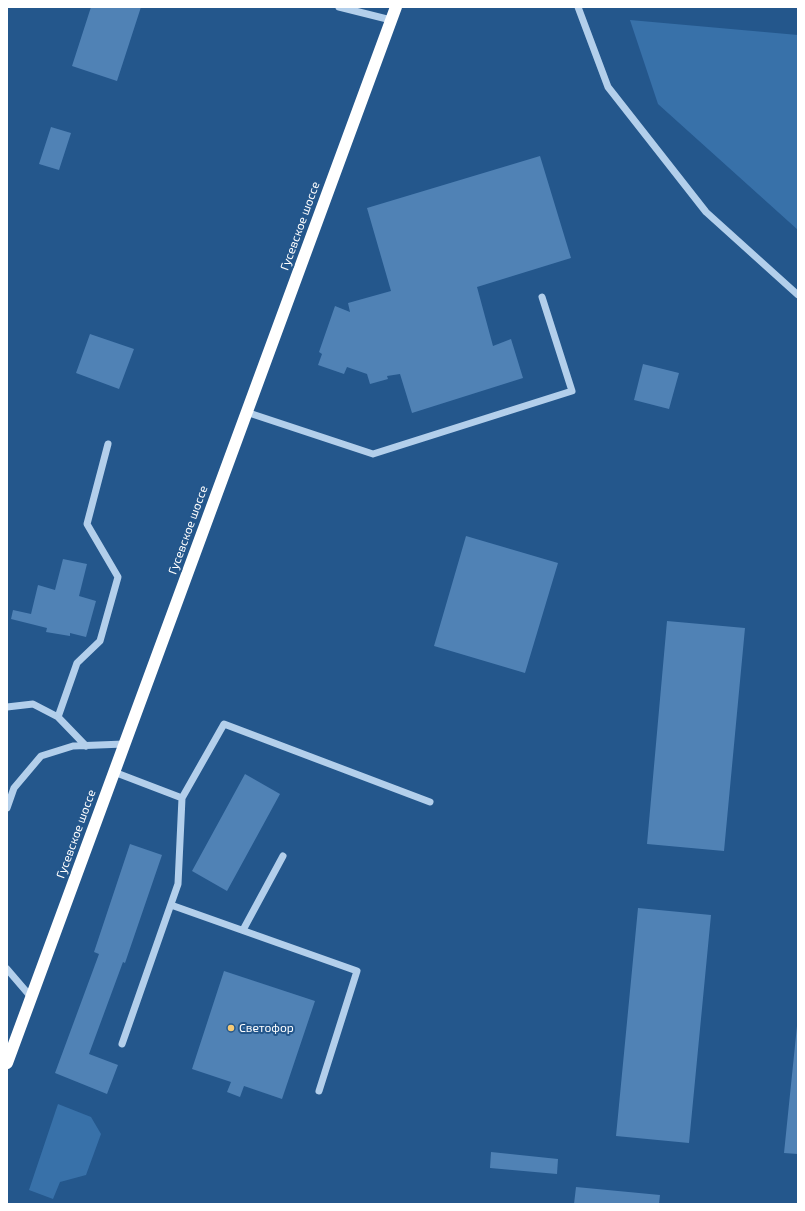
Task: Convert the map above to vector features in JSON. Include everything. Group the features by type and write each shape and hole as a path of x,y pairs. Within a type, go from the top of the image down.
{"highway":[{"name":"Гусевское шоссе","path":"7,1063 396,7"}],"lane":[{"path":"339,7 391,20"},
{"path":"578,7 608,87 706,212 798,295"},
{"path":"246,412 373,454 572,391 542,297"},
{"path":"58,717 77,663 100,641 118,576 87,524 108,444"},
{"path":"7,707 33,704 58,717 86,746"},
{"path":"122,1044 178,884 182,798 224,724 430,802"},
{"path":"7,808 14,788 41,756 72,746 124,744"},
{"path":"114,772 182,798"},
{"path":"243,930 283,856"},
{"path":"171,905 358,971 319,1091"},
{"path":"7,969 31,996"}],"shaded area":[{"path":"630,20 798,35 798,230 658,104"},
{"path":"58,1104 91,1117 101,1134 86,1175 60,1182 53,1199 29,1190"}],"building":[{"path":"91,7 141,7 117,81 72,66"},
{"path":"51,127 71,133 59,170 39,164"},
{"path":"540,156 571,258 477,287 493,346 511,339 523,378 412,413 400,374 387,376 388,379 370,384 367,374 347,367 344,374 318,365 322,354 319,352 335,306 350,312 348,303 391,291 367,208"},
{"path":"90,334 134,349 119,389 76,373"},
{"path":"643,364 679,373 669,409 634,400"},
{"path":"466,536 558,563 525,673 434,646"},
{"path":"63,559 87,564 79,596 96,601 86,637 70,633 70,636 46,632 47,628 11,619 13,610 31,614 38,585 55,590"},
{"path":"667,621 745,628 724,851 647,844"},
{"path":"245,774 280,794 227,891 192,871"},
{"path":"130,844 162,855 125,963 123,962 89,1054 118,1065 107,1094 55,1073 99,954 94,952"},
{"path":"638,908 711,915 689,1143 616,1136"},
{"path":"224,971 315,1001 282,1099 244,1086 240,1097 227,1092 231,1082 192,1069"},
{"path":"798,1026 798,1154 784,1153"},
{"path":"491,1152 558,1159 557,1174 490,1168"},
{"path":"576,1187 660,1195 659,1204 574,1204"}],"place":[{"name":"Светофор","path":"231,1028"}]}
